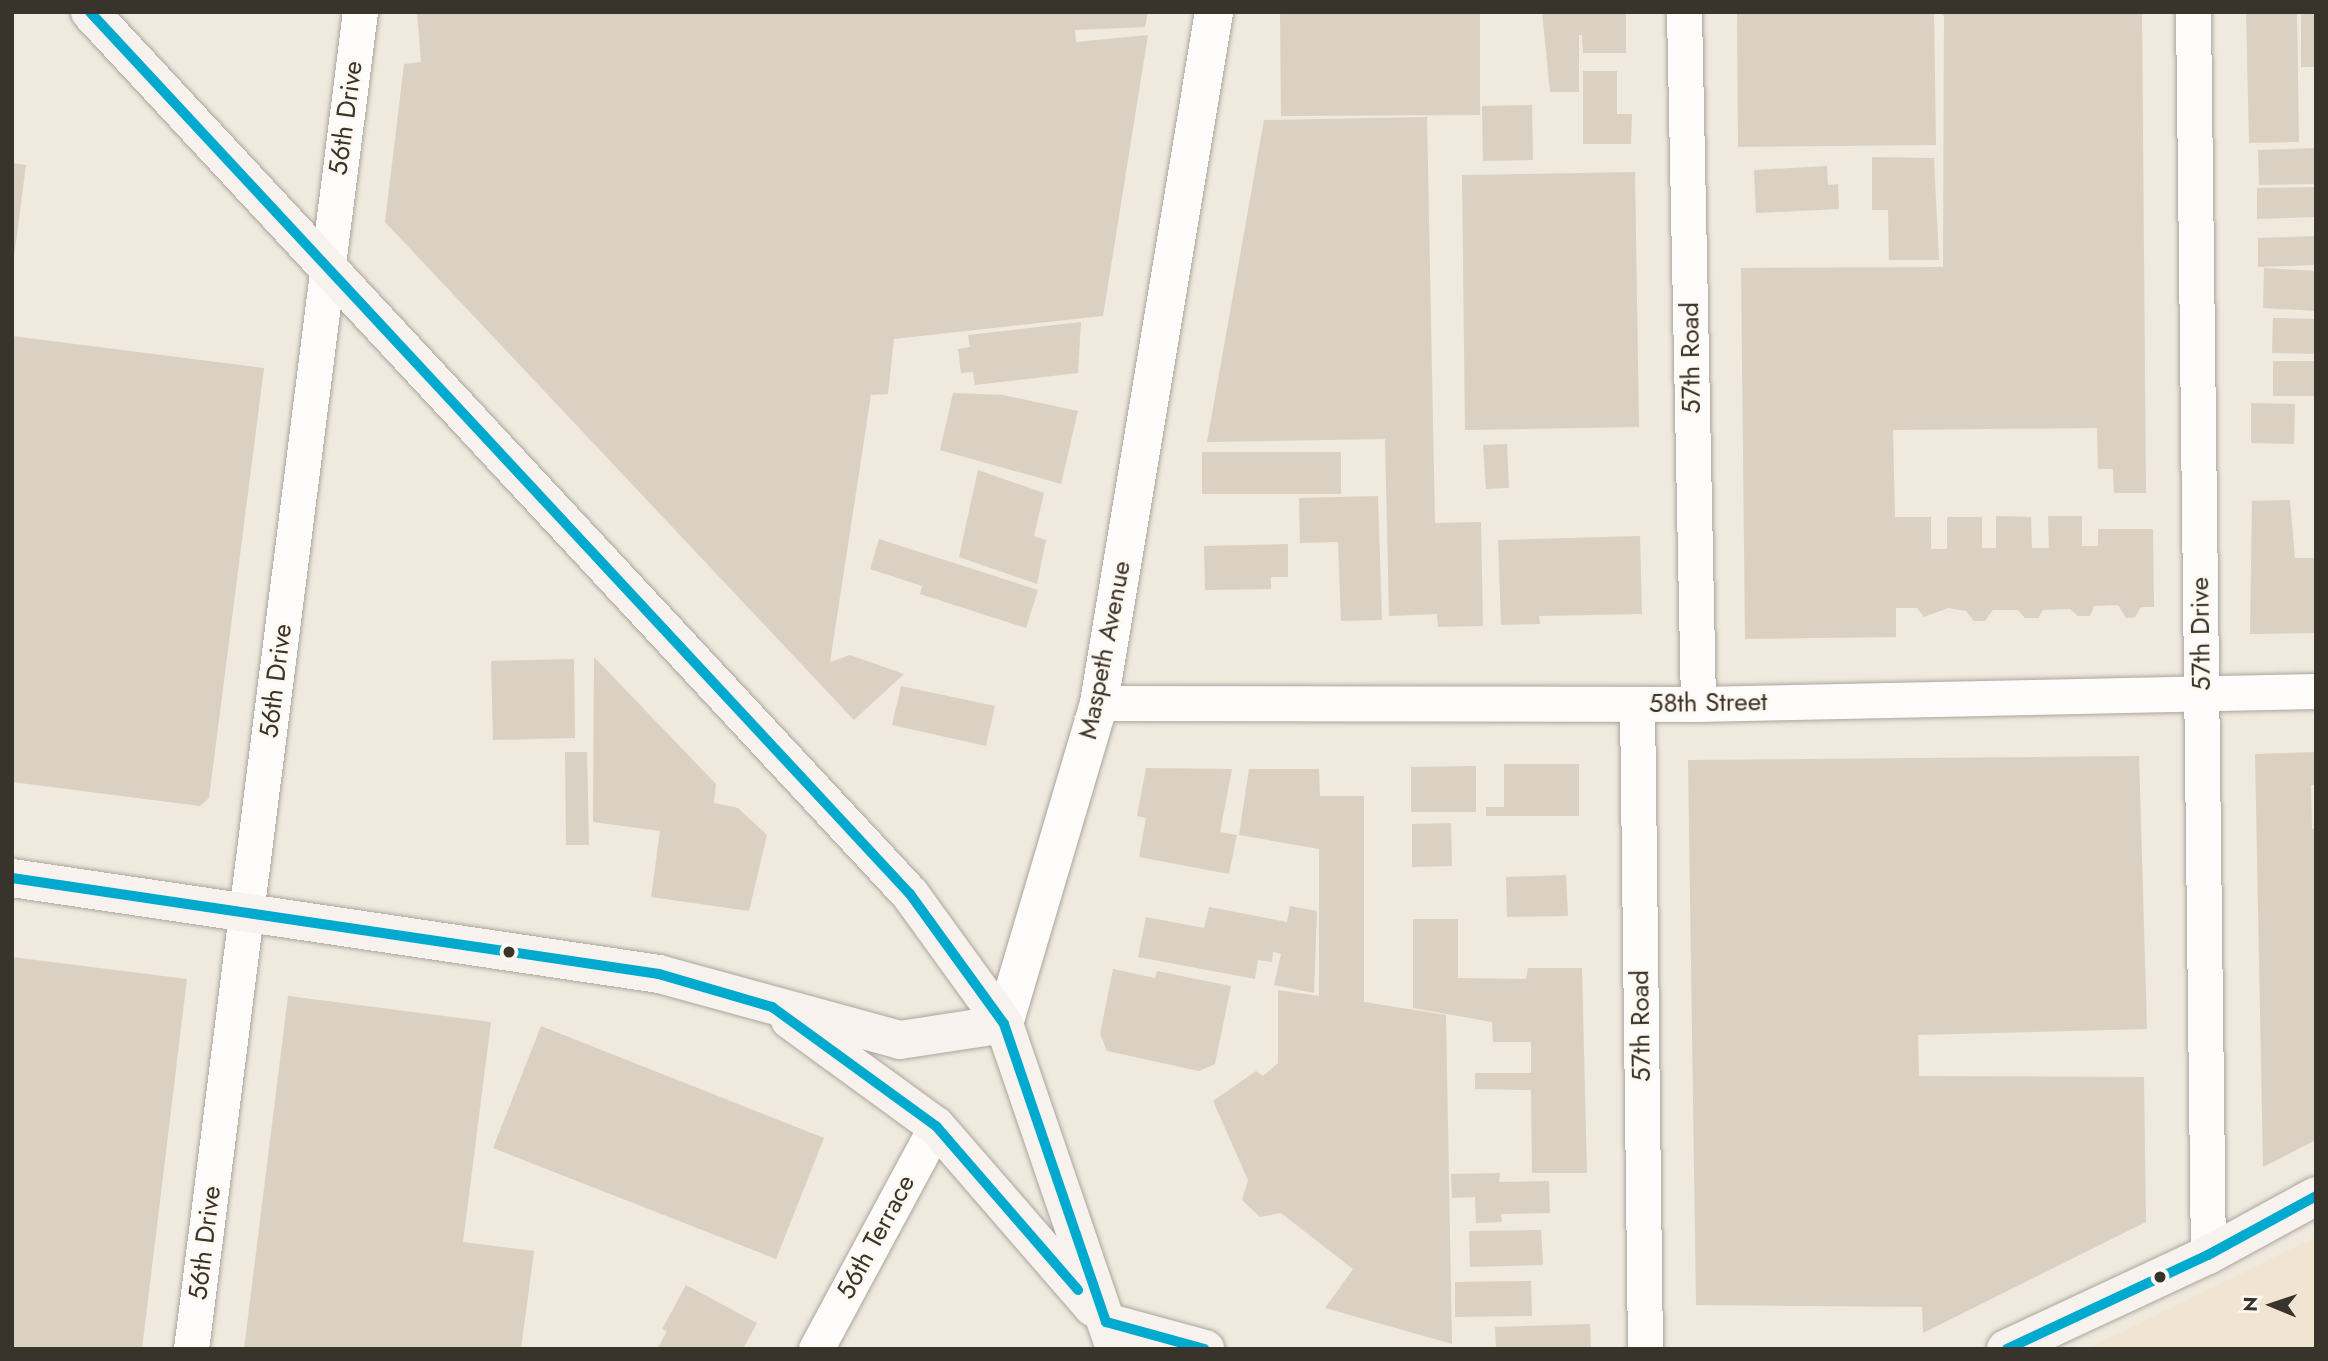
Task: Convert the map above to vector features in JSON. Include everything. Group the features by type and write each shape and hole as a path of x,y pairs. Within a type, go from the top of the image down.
{"main road":[{"path":"90,12 910,894 1003,1024 1110,1335"},
{"path":"12,878 247,916 659,974 900,1040 1003,1024"},
{"path":"772,1006 936,1126 1110,1335 1205,1349"},
{"path":"2006,1349 2208,1255 2316,1196"}],"street":[{"name":"56th Drive","path":"191,1349 247,916 326,263 360,12"},
{"name":"Maspeth Avenue","path":"1003,1024 1099,703 1214,12"},
{"name":"57th Road","path":"1684,12 1698,704"},
{"name":"57th Drive","path":"2193,12 2208,1255"},
{"name":"58th Street","path":"1099,703 1698,704 2316,691"},
{"name":"57th Road","path":"1637,704 1645,1349"},
{"name":"56th Terrace","path":"816,1349 936,1126"}],"shaded area":[{"path":"2316,1237 2316,1349 2087,1349"}],"building":[{"path":"417,12 1148,12 1145,27 1075,30 1076,42 1148,35 1103,316 894,339 888,394 871,395 830,662 850,655 904,674 854,720 385,222 404,64 421,62"},
{"path":"1280,12 1480,12 1480,115 1281,116"},
{"path":"1542,12 1626,12 1626,53 1583,53 1582,35 1579,35 1579,92 1550,92"},
{"path":"1737,12 1934,12 1936,145 1738,147"},
{"path":"1938,12 2142,12 2146,493 2114,493 2113,469 2098,469 2097,428 1893,430 1895,517 1931,517 1931,549 1947,549 1947,517 1982,517 1982,548 1996,548 1996,516 2031,517 2032,548 2049,548 2048,516 2082,516 2082,546 2098,546 2098,529 2153,529 2154,607 2141,607 2135,617 2126,618 2118,605 2094,606 2090,616 2078,616 2070,609 2043,610 2038,618 2025,618 2018,610 1993,610 1985,621 1974,621 1966,611 1948,608 1924,617 1917,608 1896,608 1896,637 1745,639 1741,268 1943,267 1944,16"},
{"path":"2246,12 2297,12 2299,142 2249,143"},
{"path":"2301,12 2316,12 2316,67 2301,67"},
{"path":"1583,71 1617,71 1617,114 1632,114 1631,144 1583,144"},
{"path":"1532,105 1533,160 1483,161 1482,106"},
{"path":"1427,117 1435,523 1481,522 1483,626 1438,627 1437,614 1389,616 1385,439 1207,442 1264,120"},
{"path":"2316,148 2316,184 2259,185 2258,150"},
{"path":"1872,157 1934,158 1939,260 1889,260 1888,210 1872,210"},
{"path":"12,163 26,165 14,257 12,257"},
{"path":"1827,166 1828,185 1838,184 1839,209 1756,213 1754,170"},
{"path":"1635,172 1639,427 1465,430 1462,175"},
{"path":"2316,187 2316,217 2257,219 2257,188"},
{"path":"2316,236 2316,265 2258,267 2258,238"},
{"path":"2264,268 2316,271 2316,311 2263,308"},
{"path":"2273,318 2316,319 2316,354 2272,353"},
{"path":"1081,322 1078,373 975,385 973,372 961,373 958,349 970,347 968,335"},
{"path":"12,336 264,368 209,798 200,806 12,782"},
{"path":"2273,361 2316,361 2316,396 2273,396"},
{"path":"953,393 1003,395 1078,411 1061,484 940,450"},
{"path":"2251,403 2295,404 2294,444 2251,443"},
{"path":"1507,444 1509,488 1486,489 1483,445"},
{"path":"1202,452 1341,452 1341,494 1202,494"},
{"path":"978,470 1044,493 1034,536 1046,540 1037,584 959,557"},
{"path":"1378,496 1382,620 1341,621 1338,542 1300,543 1299,498"},
{"path":"2290,500 2295,558 2316,558 2316,633 2250,634 2252,501"},
{"path":"1640,536 1642,614 1539,616 1540,624 1501,625 1498,540"},
{"path":"879,539 1038,590 1026,628 920,594 922,586 870,569"},
{"path":"1288,544 1288,577 1271,577 1271,589 1205,590 1204,546"},
{"path":"594,657 716,784 714,803 738,808 767,835 749,911 651,897 660,831 593,822"},
{"path":"574,659 575,738 493,740 491,661"},
{"path":"901,686 995,706 986,746 892,725"},
{"path":"565,752 587,752 589,845 566,845"},
{"path":"2316,752 2316,785 2311,785 2312,829 2316,828 2316,1140 2263,1167 2255,754"},
{"path":"2139,756 2147,1029 1918,1035 1919,1076 2144,1077 2146,1222 1923,1333 1922,1307 1696,1305 1688,760"},
{"path":"1504,764 1579,764 1579,816 1486,816 1486,807 1504,807"},
{"path":"1476,766 1476,812 1411,812 1411,767"},
{"path":"1146,768 1232,769 1220,832 1237,835 1229,874 1139,857 1146,818 1137,816"},
{"path":"1249,769 1319,769 1320,796 1364,796 1364,1002 1446,1015 1452,1344 1325,1308 1353,1269 1281,1213 1260,1217 1242,1200 1248,1180 1213,1101 1256,1071 1263,1076 1278,1063 1278,990 1319,996 1319,849 1239,835"},
{"path":"1451,823 1452,866 1412,867 1412,824"},
{"path":"1566,875 1568,916 1507,917 1506,877"},
{"path":"1290,906 1317,911 1314,993 1274,985 1281,954 1273,952 1272,962 1258,960 1255,979 1138,957 1146,917 1204,928 1209,907 1287,922"},
{"path":"1413,919 1458,919 1458,978 1526,979 1528,968 1582,968 1587,1173 1532,1173 1531,1090 1475,1089 1475,1073 1531,1073 1531,1042 1493,1042 1492,1022 1413,1008"},
{"path":"12,957 187,979 142,1349 12,1349"},
{"path":"1113,969 1155,978 1157,971 1231,986 1215,1064 1199,1071 1107,1051 1100,1034"},
{"path":"288,996 491,1022 463,1242 534,1251 521,1349 244,1349"},
{"path":"541,1026 824,1138 776,1259 493,1148"},
{"path":"1500,1173 1499,1182 1549,1181 1550,1213 1501,1214 1502,1222 1476,1223 1475,1197 1452,1198 1451,1174"},
{"path":"1541,1230 1543,1265 1470,1267 1469,1231"},
{"path":"1531,1281 1532,1316 1455,1317 1455,1282"},
{"path":"686,1285 757,1323 743,1349 657,1349 667,1331 662,1329"},
{"path":"1590,1324 1591,1349 1496,1349 1495,1327"}],"transit line":[{"path":"90,12 910,894 1004,1024 1106,1322"},
{"path":"12,878 659,974 772,1007 936,1126 1078,1290"},
{"path":"2007,1349 2208,1255 2316,1196"},
{"path":"1106,1322 1204,1349"}]}
